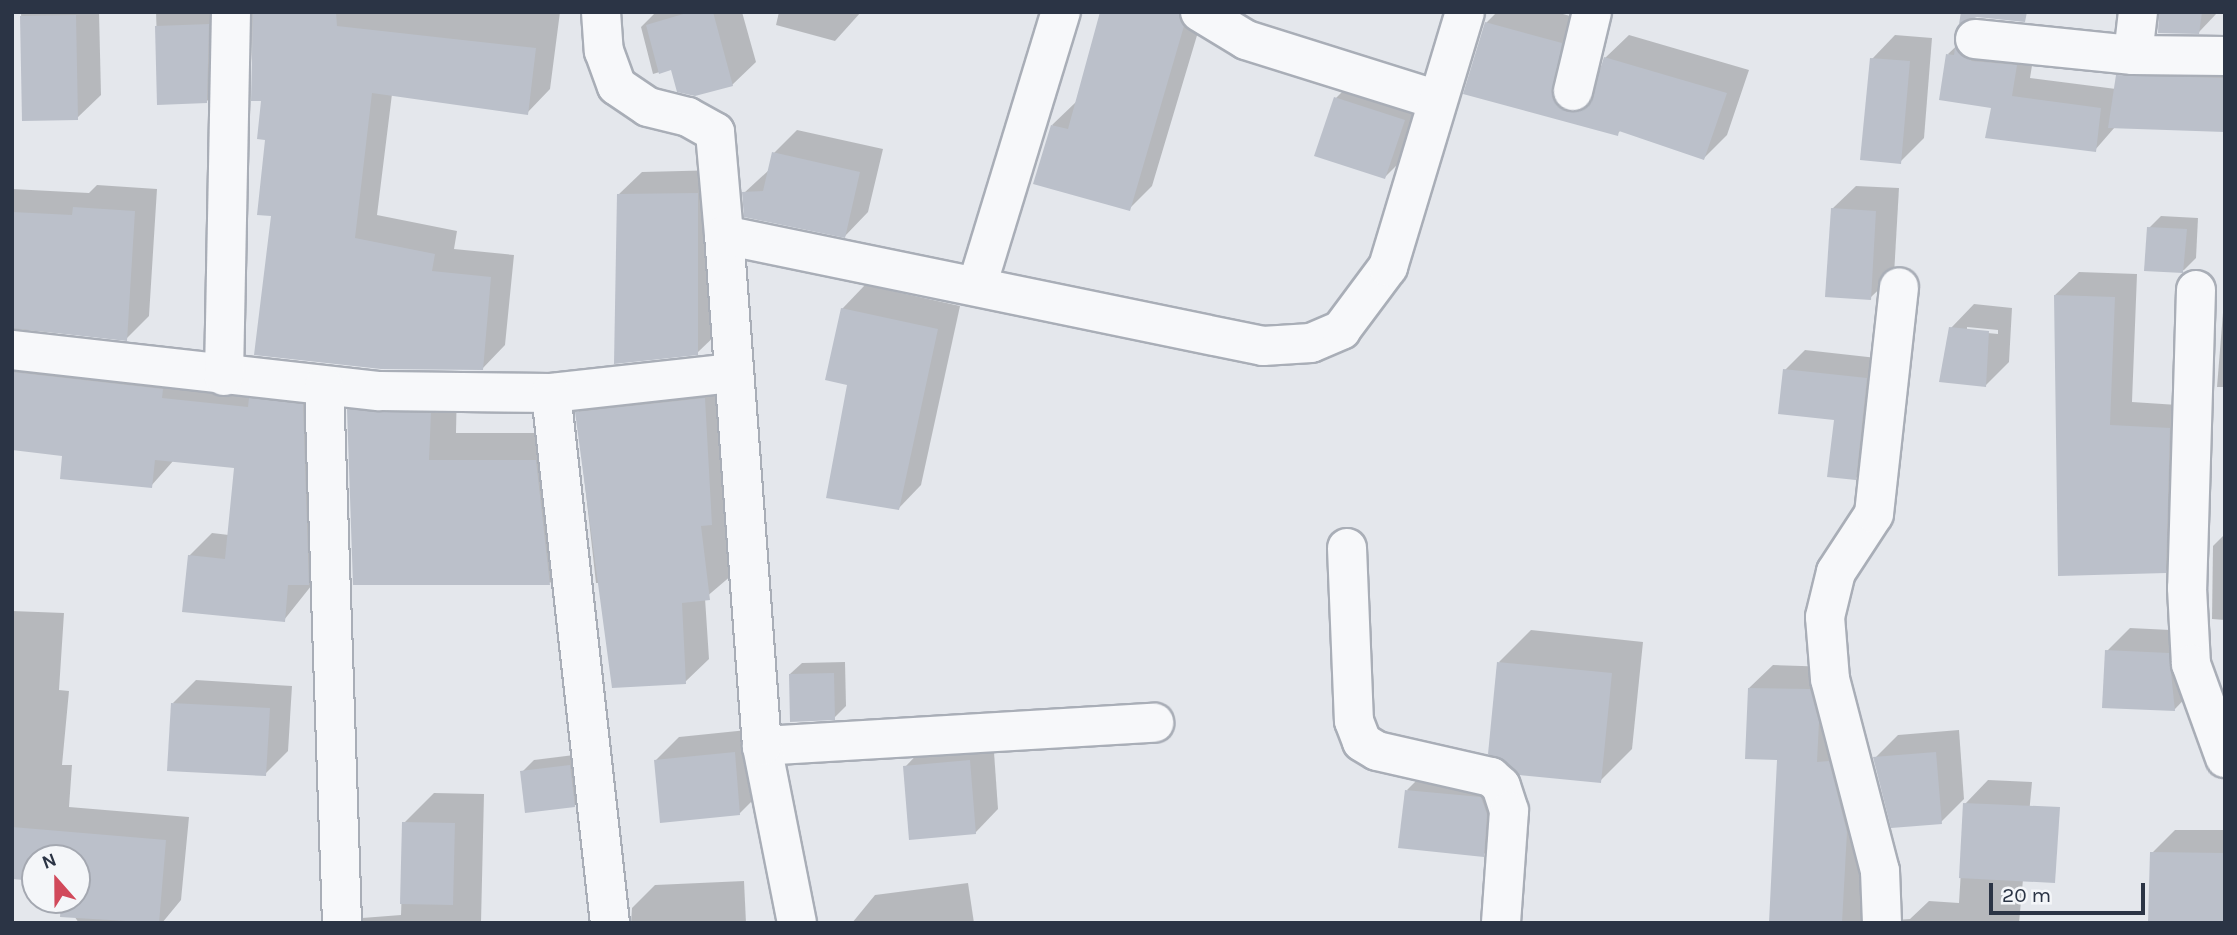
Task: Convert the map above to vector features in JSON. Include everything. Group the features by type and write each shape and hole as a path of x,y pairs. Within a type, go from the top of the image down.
{"street":[{"path":"224,376 231,12"},
{"path":"601,12 604,51 617,86 648,107 688,117 715,132 724,235 731,373 762,746 797,923"},
{"path":"977,286 1061,12"},
{"path":"1200,12 1246,40 1438,100"},
{"path":"724,235 1263,346 1311,343 1341,330 1388,267 1465,12"},
{"path":"1573,91 1592,12"},
{"path":"2133,55 2138,12"},
{"path":"1975,39 2133,55 2225,56"},
{"path":"1882,923 1880,871 1830,679 1825,617 1836,572 1874,514 1899,287"},
{"path":"2196,290 2187,588 2191,664 2225,758"},
{"path":"12,350 324,386 551,393 731,373"},
{"path":"324,386 342,923"},
{"path":"551,393 610,923"},
{"path":"1347,548 1354,721 1362,741 1377,751 1491,777 1501,786 1509,811 1501,923"},
{"path":"762,746 1154,723"}],"building":[{"path":"253,12 336,12 337,26 536,48 528,115 372,93 355,238 435,254 432,271 491,277 483,370 381,369 254,355 271,216 257,215 265,140 257,139 261,101 251,101"},
{"path":"690,12 713,12 733,86 695,96 677,92 671,70 659,74 646,25"},
{"path":"1100,12 1178,12 1184,26 1130,211 1033,184 1051,125 1068,129"},
{"path":"1961,12 2027,12 2025,22 1977,17 1959,24"},
{"path":"2159,12 2202,12 2199,34 2158,33"},
{"path":"76,15 78,120 22,121 20,16"},
{"path":"1485,22 1562,43 1552,97 1567,112 1589,106 1604,57 1727,93 1704,160 1619,131 1618,136 1463,94"},
{"path":"209,24 207,103 157,105 155,26"},
{"path":"1955,48 1972,61 2017,65 2012,96 2101,108 2096,152 1985,138 1991,108 1939,100 1946,54 1954,55"},
{"path":"1870,58 1910,61 1901,164 1860,160"},
{"path":"2116,75 2225,78 2225,132 2108,128"},
{"path":"1334,97 1405,120 1385,179 1314,156"},
{"path":"772,152 860,172 845,238 744,217 742,192 763,191"},
{"path":"698,193 698,355 614,364 617,194"},
{"path":"73,207 135,211 127,341 12,328 12,212 72,215"},
{"path":"1831,208 1876,211 1871,300 1825,297"},
{"path":"2147,227 2187,229 2183,273 2144,271"},
{"path":"2054,295 2115,297 2110,425 2170,428 2166,573 2058,576"},
{"path":"841,308 938,329 899,510 826,498 847,385 825,380"},
{"path":"1949,327 1989,331 1986,387 1939,382"},
{"path":"1783,369 1867,378 1856,480 1827,477 1834,420 1778,414"},
{"path":"12,372 163,389 162,398 248,407 249,398 303,404 309,585 288,585 285,622 182,612 188,555 225,559 234,468 155,460 152,488 60,479 62,456 12,450"},
{"path":"705,398 712,525 701,526 710,600 682,603 686,684 612,688 575,412"},
{"path":"347,409 431,413 429,460 536,460 550,585 353,585"},
{"path":"2105,650 2169,653 2175,711 2102,708"},
{"path":"1497,662 1612,673 1601,783 1519,775 1488,754"},
{"path":"834,673 835,720 790,722 789,674"},
{"path":"1748,688 1810,689 1819,722 1817,762 1829,761 1847,832 1842,923 1769,923 1777,760 1745,759"},
{"path":"171,703 270,708 266,776 167,771"},
{"path":"735,752 740,815 660,823 654,760"},
{"path":"1936,752 1942,824 1891,828 1873,757"},
{"path":"970,760 976,834 909,840 903,766"},
{"path":"570,765 575,807 525,813 520,771"},
{"path":"1405,790 1481,797 1487,814 1484,857 1398,848"},
{"path":"1963,803 2060,807 2055,883 1959,878"},
{"path":"402,822 455,823 453,905 400,904"},
{"path":"12,827 166,840 159,923 60,917 60,914 91,914 91,844 21,844 21,880 12,879"},
{"path":"2150,852 2224,853 2223,923 2148,923"}]}
